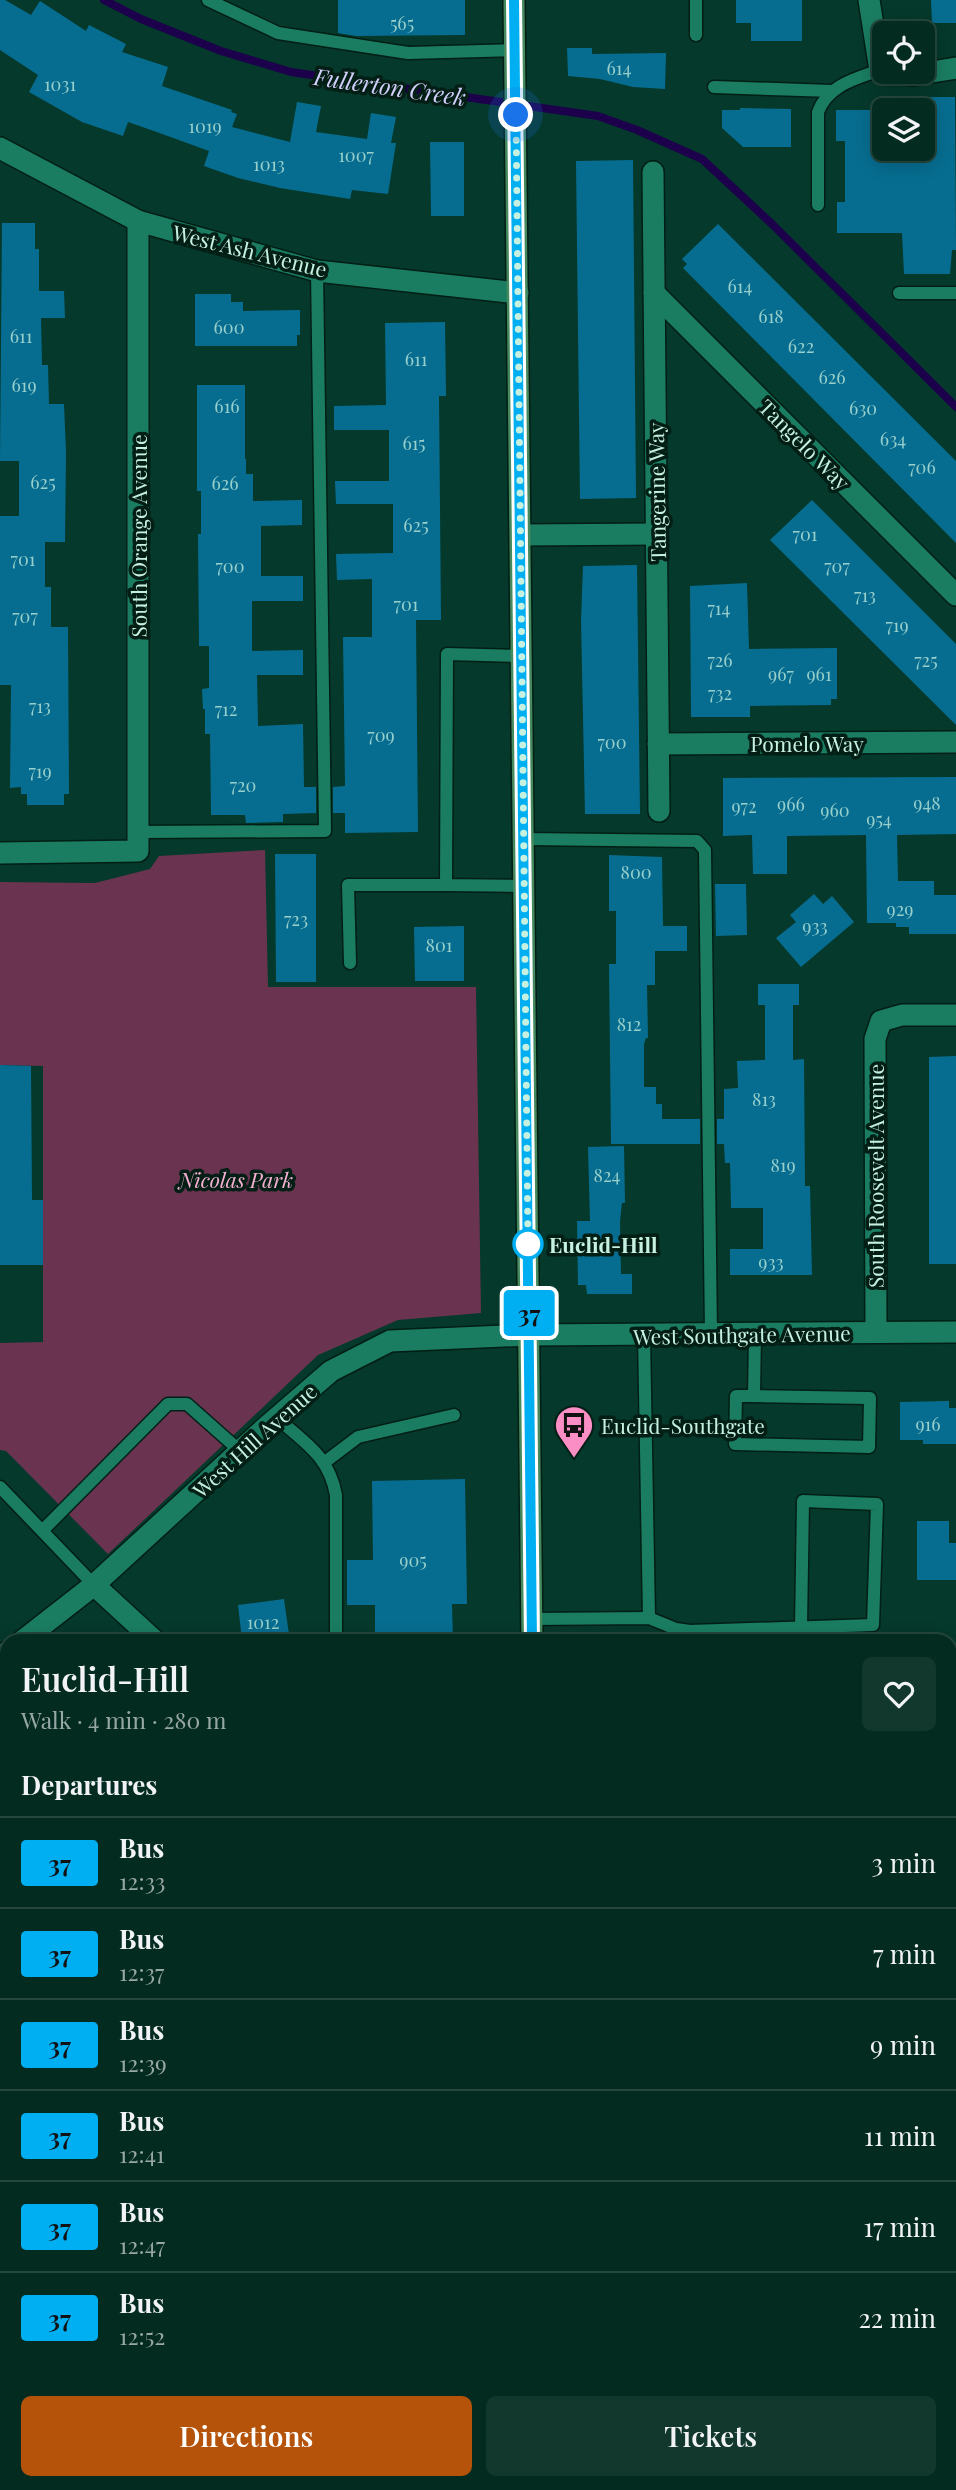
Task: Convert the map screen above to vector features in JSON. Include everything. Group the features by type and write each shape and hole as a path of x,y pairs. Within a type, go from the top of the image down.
{"main road":[{"path":"514,0 532,1634"}],"street":[{"path":"869,0 874,21"},
{"path":"935,71 956,68"},
{"name":"West Ash Avenue","path":"0,148 138,221 317,271 518,293"},
{"name":"Tangerine Way","path":"653,172 659,811"},
{"name":"South Orange Avenue","path":"138,221 138,841"},
{"name":"Tangelo Way","path":"654,293 956,595"},
{"path":"521,535 656,534"},
{"name":"Pomelo Way","path":"658,744 956,742"},
{"path":"0,853 138,841"},
{"name":"South Roosevelt Avenue","path":"876,1332 875,1039 881,1021 902,1015 956,1015"},
{"name":"West Southgate Avenue","path":"529,1335 956,1332"},
{"name":"West Hill Avenue","path":"31,1634 94,1585 331,1371 390,1341 529,1335"},
{"path":"94,1585 147,1634"}],"lane":[{"path":"208,0 278,33 408,53 515,50"},
{"path":"696,0 696,35"},
{"path":"818,205 818,112 822,101 832,91 850,81 872,75"},
{"path":"714,87 832,91"},
{"path":"138,841 325,831 317,271"},
{"path":"899,293 956,293"},
{"path":"446,885 447,654 522,656"},
{"path":"524,839 696,841 705,850 711,1334"},
{"path":"349,963 348,885 524,886"},
{"path":"754,1396 755,1334"},
{"path":"643,1335 649,1618"},
{"path":"736,1396 754,1396 870,1398 869,1447 735,1444 736,1396"},
{"path":"43,1530 168,1404 187,1404 240,1451"},
{"path":"325,1462 358,1437 454,1415"},
{"path":"277,1418 325,1462 333,1479 336,1634"},
{"path":"0,1487 94,1585"},
{"path":"532,1619 649,1618 676,1629 690,1631 873,1625 877,1504 803,1501 802,1627"}],"green space":[{"name":"Nicolas Park","path":"265,850 268,987 476,987 481,1313 398,1320 318,1355 108,1554 6,1451 0,1450 0,1343 43,1342 43,1066 0,1065 0,882 95,883 150,869 159,856"}],"building":[{"path":"0,0 5,0 31,15 40,1 86,31 89,25 126,44 122,52 168,67 162,86 232,110 231,112 237,114 232,127 290,142 297,102 321,106 316,132 367,139 371,113 396,117 391,143 396,143 388,194 352,190 350,199 280,188 204,166 209,151 128,122 123,136 82,122 29,92 38,75 0,50"},
{"path":"338,0 465,0 465,35 356,36 338,33"},
{"path":"736,0 802,0 802,41 751,41 751,23 736,23"},
{"path":"931,0 956,0 956,23 932,21"},
{"path":"567,48 592,48 592,54 666,53 665,89 633,87 600,79 568,76"},
{"path":"901,97 955,97 956,250 952,250 950,274 904,274 902,233 837,233 837,202 845,202 845,141 836,141 836,110 872,110 872,161 935,161 935,98"},
{"path":"791,109 791,147 743,147 722,128 722,110"},
{"path":"430,142 464,142 464,216 431,216"},
{"path":"633,160 636,498 580,499 576,161"},
{"path":"2,223 35,223 35,249 39,249 39,291 64,291 65,318 41,318 42,365 48,365 49,404 64,404 65,542 45,542 45,587 51,587 51,627 68,627 69,794 64,794 64,805 27,805 27,794 21,794 21,787 10,788 11,685 0,685 0,516 19,516 19,461 0,461"},
{"path":"718,224 956,461 956,543 683,268 687,264 682,259"},
{"path":"195,294 231,294 231,302 243,302 243,311 300,310 297,346 195,346"},
{"path":"445,322 446,396 439,396 441,620 416,620 418,832 345,833 345,813 333,813 333,787 345,786 343,637 372,637 372,579 337,580 336,554 393,553 393,504 336,504 335,481 389,481 389,430 334,430 334,406 386,405 385,323"},
{"path":"197,385 245,385 246,474 253,474 253,501 302,500 302,525 261,526 261,576 303,576 303,601 252,601 252,651 303,650 303,675 257,675 258,726 303,724 304,787 316,787 316,813 283,814 283,822 246,823 245,815 211,815 210,734 205,734 202,689 209,688 209,646 199,646 198,534 201,534 201,491 197,491"},
{"path":"812,500 956,644 956,725 770,540"},
{"path":"637,565 640,814 585,814 581,621 583,566"},
{"path":"747,583 749,649 837,648 837,699 831,699 831,705 750,706 750,717 691,717 690,586"},
{"path":"956,777 956,834 897,835 898,881 934,881 934,895 956,895 956,934 909,934 909,927 896,927 896,923 867,923 866,835 787,836 787,874 753,874 752,835 723,836 723,778"},
{"path":"275,854 316,854 316,982 276,982"},
{"path":"609,855 662,857 663,926 687,926 687,951 655,951 655,985 647,985 648,1038 644,1044 644,1087 656,1087 656,1104 662,1104 662,1119 700,1119 700,1144 611,1144 609,964 616,964 616,911 609,911"},
{"path":"715,884 746,884 747,935 716,936"},
{"path":"814,894 823,904 832,896 854,922 801,967 776,938 796,922 790,915"},
{"path":"464,926 464,981 415,981 414,927"},
{"path":"758,984 799,984 799,1005 793,1005 793,1060 804,1059 805,1186 810,1186 812,1275 730,1275 730,1249 763,1249 763,1208 731,1208 730,1163 725,1163 724,1144 717,1144 717,1119 724,1119 724,1089 738,1088 737,1061 765,1060 765,1005 758,1005"},
{"path":"956,1056 956,1264 929,1264 929,1057"},
{"path":"0,1065 31,1066 32,1200 43,1200 43,1265 0,1265"},
{"path":"624,1146 625,1203 622,1203 620,1221 621,1274 632,1274 632,1294 587,1294 586,1285 578,1285 577,1221 590,1221 588,1147"},
{"path":"949,1401 949,1408 956,1408 956,1444 923,1444 923,1440 900,1440 900,1402"},
{"path":"465,1479 467,1604 452,1604 453,1634 375,1634 375,1605 347,1605 347,1560 373,1560 372,1481"},
{"path":"917,1521 949,1521 949,1543 956,1543 956,1580 917,1580"},
{"path":"284,1599 289,1634 241,1634 238,1605"}],"waterway":[{"name":"Fullerton Creek","path":"104,0 141,19 221,51 291,72 598,116 702,159 772,224 956,407"}],"bus line":[{"name":"37","path":"514,0 532,1634"}],"place":[{"name":"Euclid-Hill","path":"528,1244"},
{"name":"Euclid-Southgate","path":"574,1459"}],"route":[{"path":"516,115 528,1244"}]}
